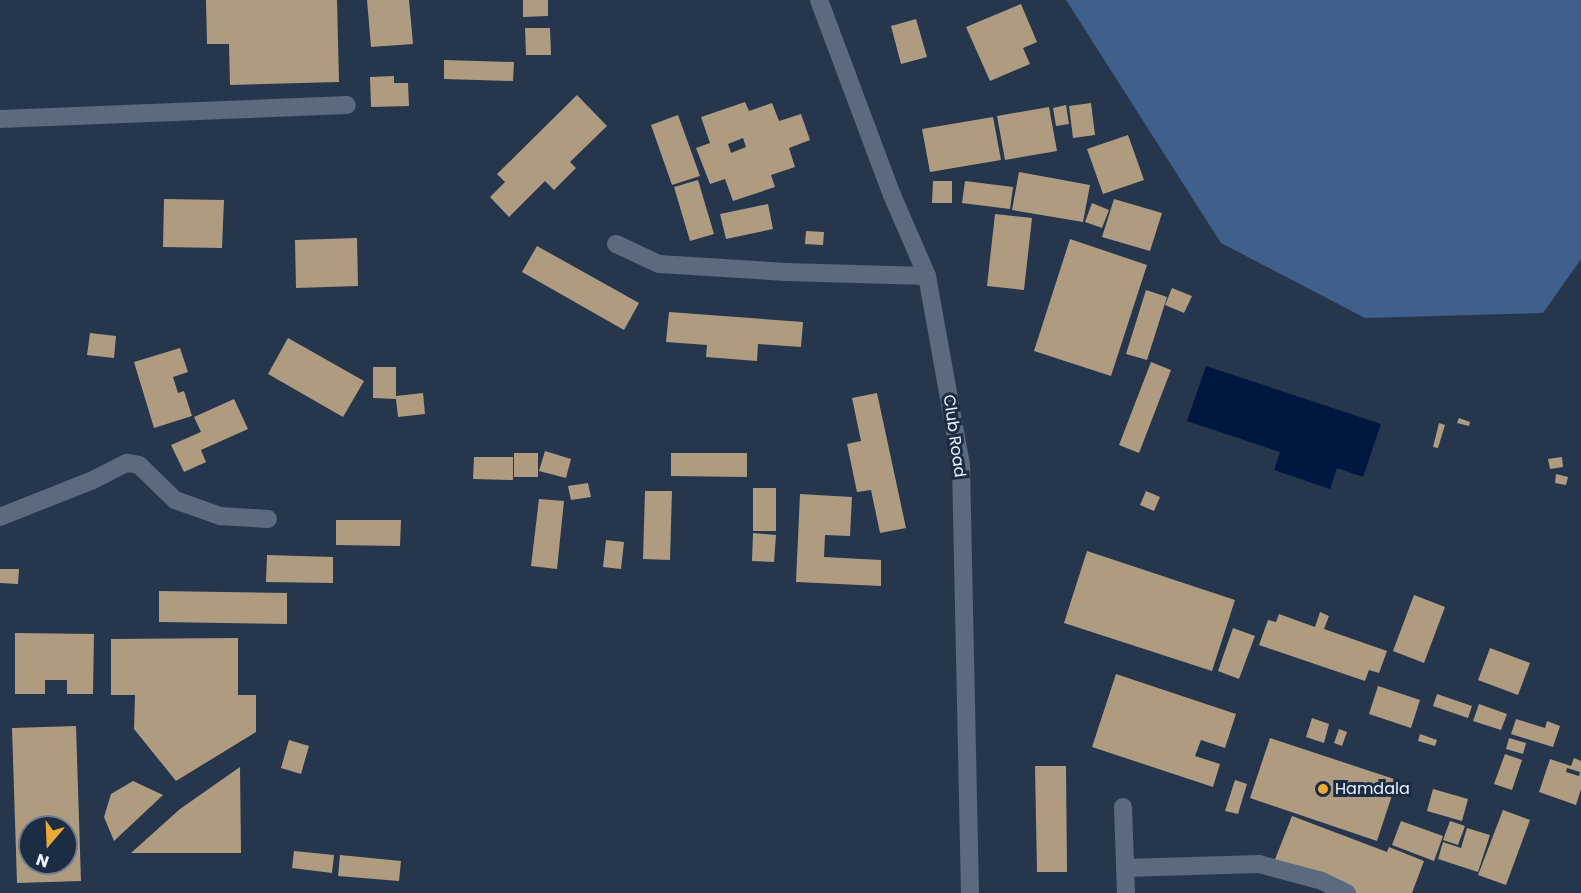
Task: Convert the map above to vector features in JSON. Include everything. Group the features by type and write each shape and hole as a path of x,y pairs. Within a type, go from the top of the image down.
{"street":[{"name":"Club Road","path":"819,0 892,195 927,276 961,465 969,893"},
{"path":"0,119 347,105"},
{"path":"616,244 659,264 786,272 927,276"},
{"path":"0,517 93,480 127,463 139,465 175,500 220,516 268,519"},
{"path":"1123,807 1126,893"},
{"path":"1125,868 1259,864 1322,880 1347,893"}],"shaded area":[{"path":"1066,0 1581,0 1581,259 1543,313 1365,318 1221,243"},
{"path":"1206,366 1381,424 1363,477 1337,468 1330,489 1274,470 1280,452 1187,421"}],"building":[{"path":"206,0 337,0 339,82 230,85 229,44 207,44"},
{"path":"367,0 409,0 413,44 371,47"},
{"path":"523,0 548,0 548,16 523,17"},
{"path":"1021,4 1037,42 1023,48 1030,64 990,81 966,27"},
{"path":"916,19 927,57 901,64 891,26"},
{"path":"525,28 550,28 551,55 526,55"},
{"path":"444,60 514,62 513,81 444,79"},
{"path":"394,76 394,83 408,83 409,106 371,107 370,77"},
{"path":"577,95 607,126 570,162 576,168 554,190 545,181 509,217 490,197 505,182 497,174"},
{"path":"745,102 749,111 772,103 779,121 801,114 810,140 789,148 795,167 771,175 775,187 733,201 725,179 710,184 696,148 710,143 701,117","holes":["743,138 746,147 731,153 728,144"]},
{"path":"1091,103 1095,135 1073,138 1069,106"},
{"path":"1066,105 1069,124 1056,126 1053,108"},
{"path":"1049,107 1057,151 1005,160 997,116"},
{"path":"678,115 700,176 672,185 651,125"},
{"path":"993,117 1001,160 930,172 922,129"},
{"path":"1128,135 1144,180 1103,194 1087,149"},
{"path":"1019,172 1090,185 1083,222 1012,210"},
{"path":"698,180 714,234 690,241 674,187"},
{"path":"933,181 952,181 952,203 932,203"},
{"path":"965,181 1013,187 1010,209 962,203"},
{"path":"164,199 224,200 222,248 163,247"},
{"path":"1114,199 1162,213 1150,251 1102,237"},
{"path":"1092,203 1109,210 1102,228 1085,222"},
{"path":"768,204 773,229 726,239 720,214"},
{"path":"995,214 1032,218 1024,290 987,286"},
{"path":"806,231 824,232 823,245 805,244"},
{"path":"357,238 358,286 296,288 295,240"},
{"path":"1070,239 1147,265 1111,376 1034,351"},
{"path":"537,246 639,303 624,330 522,272"},
{"path":"1172,288 1192,296 1184,313 1165,305"},
{"path":"1146,290 1167,297 1147,360 1126,354"},
{"path":"669,312 803,322 801,347 758,344 757,361 706,357 707,345 666,342"},
{"path":"90,333 116,336 114,358 87,355"},
{"path":"288,338 364,381 343,417 268,374"},
{"path":"180,348 188,372 173,377 178,393 184,391 192,416 154,428 134,362"},
{"path":"1151,362 1171,370 1139,453 1119,445"},
{"path":"373,367 396,367 396,396 423,393 425,414 398,417 396,399 373,398"},
{"path":"877,393 906,528 880,533 871,490 857,492 847,444 861,441 852,398"},
{"path":"234,399 248,429 201,450 206,462 184,472 171,445 201,432 194,417"},
{"path":"1459,418 1470,422 1469,426 1457,423"},
{"path":"1439,423 1445,425 1438,448 1433,447"},
{"path":"545,451 571,459 566,478 539,471"},
{"path":"514,453 538,453 538,477 514,477"},
{"path":"671,453 747,453 747,477 671,476"},
{"path":"474,457 513,457 513,480 473,479"},
{"path":"1562,457 1563,467 1550,469 1548,459"},
{"path":"1556,474 1568,477 1566,485 1555,483"},
{"path":"588,483 591,497 571,500 568,486"},
{"path":"753,488 776,488 776,531 753,531"},
{"path":"645,491 672,491 670,560 643,559"},
{"path":"1146,491 1160,497 1154,511 1140,505"},
{"path":"800,494 852,497 850,536 825,535 824,557 881,560 881,586 796,582"},
{"path":"539,499 564,501 557,569 531,566"},
{"path":"336,520 401,520 400,546 336,545"},
{"path":"753,533 776,535 774,562 752,561"},
{"path":"606,540 624,542 621,569 603,567"},
{"path":"1087,551 1235,600 1212,671 1064,623"},
{"path":"267,555 333,557 333,583 266,582"},
{"path":"0,569 19,569 18,584 0,583"},
{"path":"159,591 287,593 287,624 159,622"},
{"path":"1414,595 1445,607 1424,663 1393,651"},
{"path":"1320,612 1329,616 1324,629 1387,651 1379,673 1369,670 1365,681 1259,645 1268,620 1276,622 1279,614 1315,627"},
{"path":"1233,628 1255,636 1239,679 1218,671"},
{"path":"15,633 94,634 93,694 67,694 67,680 45,680 45,694 15,694"},
{"path":"238,638 238,695 256,695 256,732 176,781 134,729 135,695 111,695 111,639"},
{"path":"1490,648 1530,663 1518,695 1478,680"},
{"path":"1116,674 1236,714 1225,748 1201,740 1195,756 1220,764 1213,787 1092,747"},
{"path":"1378,686 1420,700 1411,728 1369,714"},
{"path":"1437,694 1472,706 1468,718 1433,706"},
{"path":"1479,704 1507,714 1501,730 1473,721"},
{"path":"1312,718 1329,724 1324,743 1306,737"},
{"path":"1516,719 1545,728 1547,721 1560,726 1553,747 1511,734"},
{"path":"76,726 81,881 17,883 12,728"},
{"path":"1339,729 1347,732 1342,746 1334,743"},
{"path":"1420,734 1437,740 1435,746 1418,741"},
{"name":"Hamdala","path":"1270,738 1397,780 1377,841 1250,798"},
{"path":"1509,738 1526,743 1523,754 1506,749"},
{"path":"289,740 309,746 301,774 281,768"},
{"path":"1505,754 1522,760 1512,790 1494,784"},
{"path":"1574,758 1581,761 1581,789 1576,805 1539,792 1550,759 1571,766","holes":["1567,768 1580,772 1579,776 1566,772"]},
{"path":"1035,766 1066,766 1067,872 1037,872"},
{"path":"240,767 241,853 131,853 180,809"},
{"path":"1235,780 1247,784 1238,814 1225,811"},
{"path":"133,781 163,795 114,841 104,817 111,794"},
{"path":"1433,789 1468,799 1462,821 1427,811"},
{"path":"1503,810 1530,820 1506,885 1478,875"},
{"path":"1292,816 1387,852 1389,847 1424,861 1412,893 1355,893 1274,862"},
{"path":"1401,821 1443,836 1434,861 1392,845"},
{"path":"1450,821 1465,826 1458,845 1443,840"},
{"path":"1467,828 1490,835 1478,872 1438,859 1443,842 1461,848"},
{"path":"294,851 334,855 332,873 292,868"},
{"path":"340,855 401,861 399,881 338,876"}],"place":[{"name":"Hamdala","path":"1323,789"}]}
